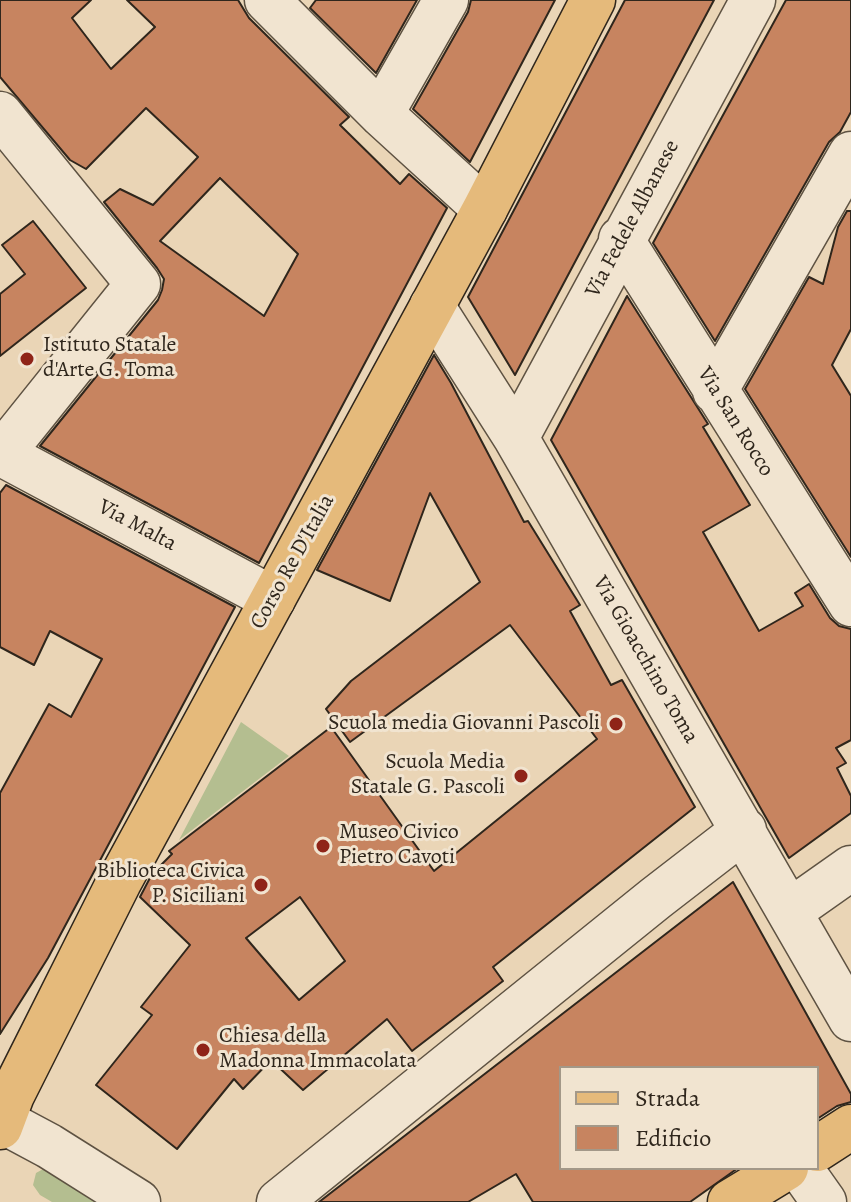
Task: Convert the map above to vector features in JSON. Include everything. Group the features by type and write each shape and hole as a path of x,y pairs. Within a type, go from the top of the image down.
{"main road":[{"name":"Corso Re D'Italia","path":"4,1107 119,882 485,209 593,0"},
{"path":"819,1148 851,1127"},
{"path":"730,1202 783,1170"}],"street":[{"path":"267,0 381,114 485,209"},
{"path":"381,114 446,0"},
{"name":"Via Fedele Albanese","path":"516,438 753,0"},
{"path":"0,114 138,284 1,455"},
{"path":"715,391 851,154"},
{"name":"Via San Rocco","path":"621,239 851,604"},
{"name":"Via Gioacchino Toma","path":"432,306 516,438 851,1019"},
{"name":"Via Malta","path":"1,455 273,599"},
{"path":"279,1202 744,830"},
{"path":"790,911 851,868"},
{"path":"4,1107 49,1146 138,1202"},
{"path":"785,1202 796,1170"},
{"path":"799,1170 824,1202"}],"green space":[{"path":"241,722 289,756 179,840"},
{"path":"45,1168 104,1202 52,1202 40,1195 33,1185 36,1173"}],"building":[{"path":"0,0 91,0 72,18 111,69 155,27 127,0 238,0 249,18 349,117 340,125 400,184 409,174 447,208 259,563 40,446 158,300 162,290 164,279 157,268 104,202 120,189 153,205 198,157 146,108 86,169 70,160 0,77","holes":["220,178 298,254 264,316 160,241"]},
{"path":"316,0 417,0 376,73 310,8"},
{"path":"471,0 555,0 470,162 413,109 468,12"},
{"path":"625,0 714,0 515,375 468,297"},
{"path":"786,0 851,0 851,112 840,132 829,142 715,341 653,243"},
{"path":"847,211 851,211 851,329 832,365 851,396 851,557 745,389 809,277 823,284 838,227"},
{"path":"33,221 86,288 0,356 0,294 25,274 2,245"},
{"path":"627,296 708,424 703,427 750,505 703,532 759,631 803,606 795,593 809,584 830,618 839,626 851,629 851,740 836,748 846,763 837,768 851,796 851,813 789,858 551,440"},
{"path":"434,355 524,522 528,521 580,605 570,611 611,685 622,680 695,807 493,967 503,981 412,1051 387,1019 303,1090 271,1060 243,1089 234,1079 177,1149 96,1085 152,1015 141,1007 190,945 140,897 152,874 172,854 169,851 331,727 434,871 597,739 510,625 350,742 326,709 351,681 480,582 430,493 390,601 317,570","holes":["300,897 345,961 299,1000 246,938"]},
{"path":"6,485 235,607 48,958 0,1034 0,793 49,704 71,717 102,659 50,631 34,665 0,647 0,493"},
{"path":"733,882 851,1094 851,1102 837,1106 819,1118 819,1066 559,1066 559,1170 735,1170 690,1202 533,1202 516,1174 468,1202 319,1202"}],"place":[{"name":"Istituto Statale d'Arte G. Toma","path":"27,359"},
{"name":"Scuola media Giovanni Pascoli","path":"616,724"},
{"name":"Scuola Media Statale G. Pascoli","path":"521,776"},
{"name":"Museo Civico Pietro Cavoti","path":"323,846"},
{"name":"Biblioteca Civica P. Siciliani","path":"261,885"},
{"name":"Chiesa della Madonna Immacolata","path":"203,1050"}]}
